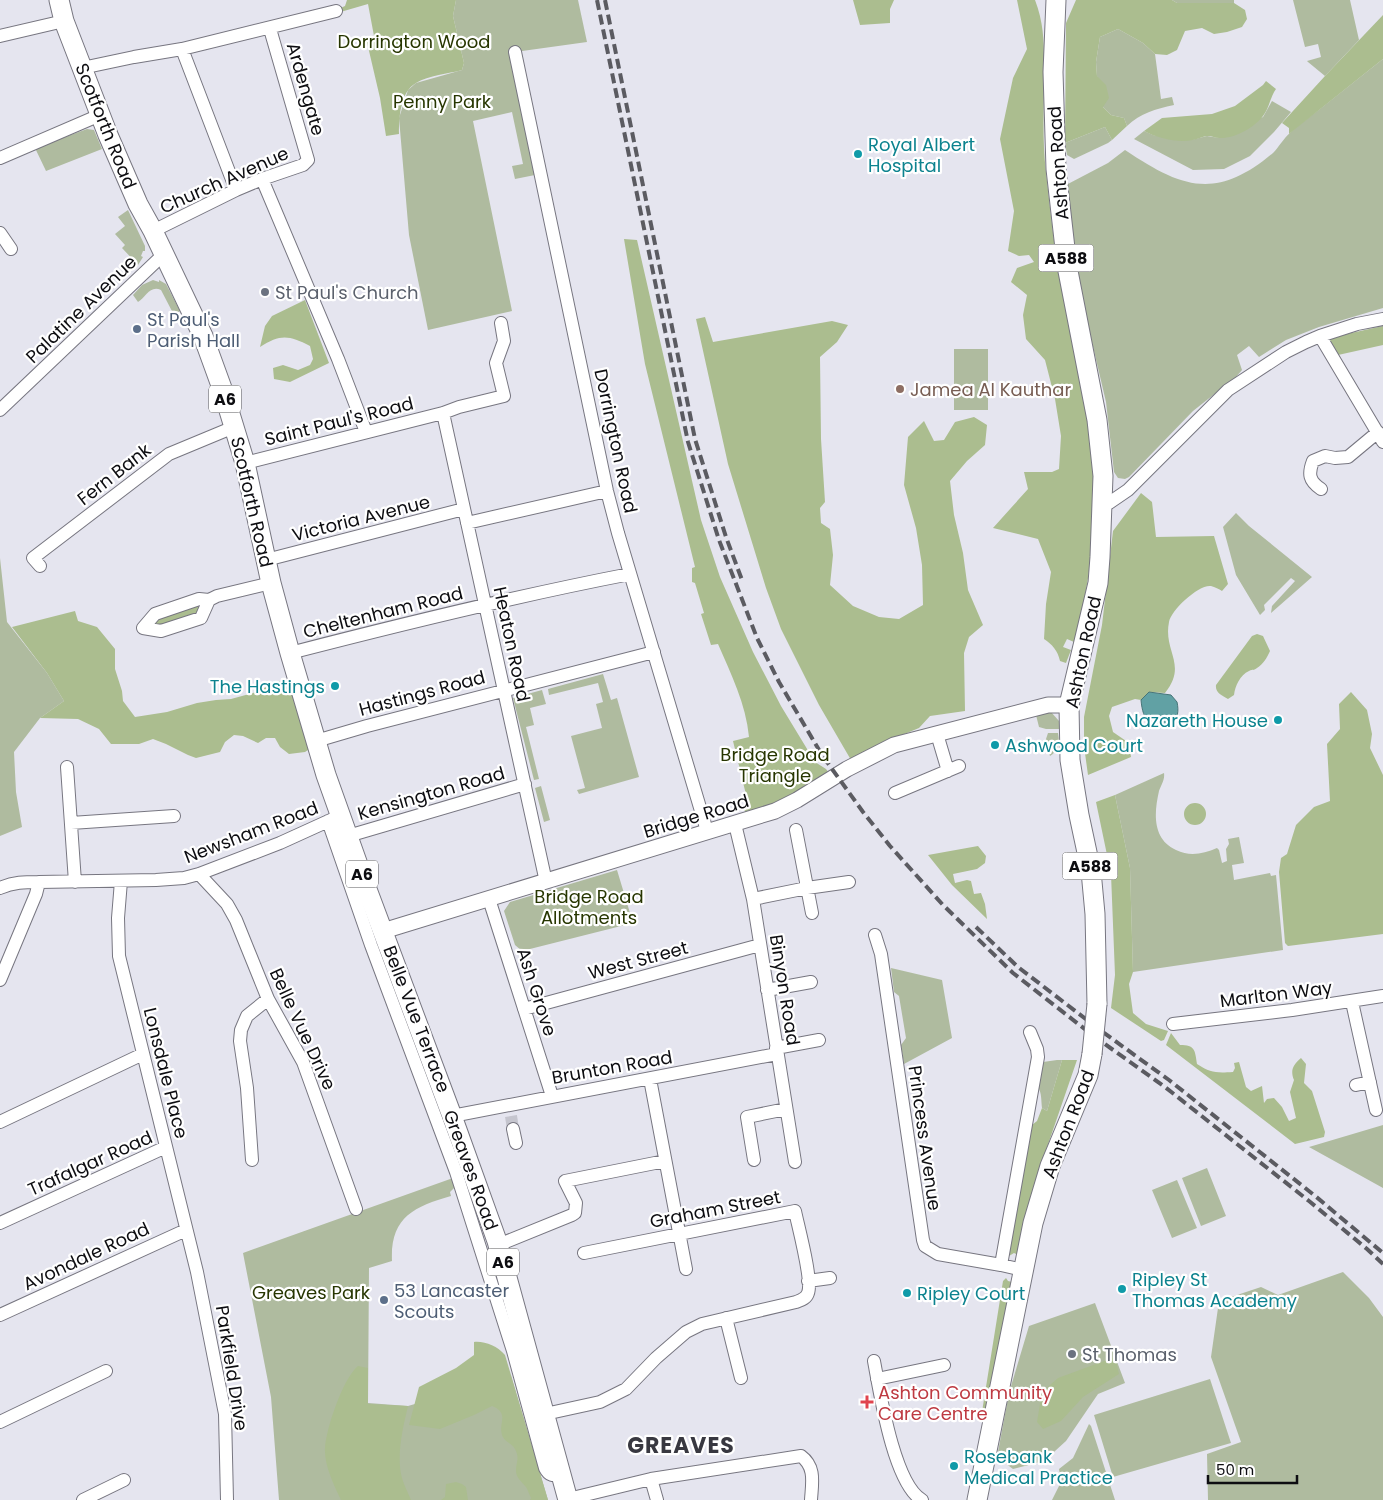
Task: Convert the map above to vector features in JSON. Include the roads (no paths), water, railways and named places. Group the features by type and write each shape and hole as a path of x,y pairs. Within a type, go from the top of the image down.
{"main road":[{"name":"Scotforth Road","path":"59,0 64,21 124,172 203,336 245,463 271,583 316,741 334,819 348,836 383,931"},
{"name":"Ashton Road","path":"977,1500 1022,1270 1041,1194 1057,1148 1084,1086 1092,1054 1096,1004 1093,888 1070,760 1069,705 1098,582 1103,476 1098,420 1067,266 1056,169 1053,72 1056,0"},
{"name":"Greaves Road","path":"383,931 498,1244 568,1499"}],"street":[{"path":"82,68 182,49 270,29 336,11"},
{"path":"0,36 64,21"},
{"name":"Ardengate","path":"270,29 308,160"},
{"path":"182,49 236,190"},
{"name":"Dorrington Road","path":"515,52 607,491 707,831"},
{"path":"0,158 100,115"},
{"name":"Church Avenue","path":"153,231 236,190 303,165 308,160"},
{"path":"262,179 366,432"},
{"path":"0,233 11,249"},
{"name":"Palatine Avenue","path":"0,410 164,254"},
{"path":"1102,503 1109,503 1128,490 1228,390 1286,352 1320,336 1357,324 1383,319"},
{"name":"Saint Paul's Road","path":"245,463 443,414 459,407 510,395 496,362 504,341 501,323"},
{"path":"1320,336 1381,437 1348,457 1335,458 1325,456 1313,461 1309,472 1310,478 1312,483 1321,489"},
{"name":"Heaton Road","path":"443,414 546,882"},
{"name":"Fern Bank","path":"40,566 32,558 169,454 234,427"},
{"path":"467,523 607,491"},
{"name":"Victoria Avenue","path":"266,560 464,509"},
{"name":"Cheltenham Road","path":"290,654 485,605 630,574"},
{"path":"209,600 217,596 271,583"},
{"name":"Hastings Road","path":"316,741 367,726 654,652"},
{"name":"Bridge Road","path":"383,931 775,811 797,800 846,769 894,745 1048,705 1069,705"},
{"path":"895,793 954,769 937,734"},
{"path":"67,767 75,882"},
{"name":"Kensington Road","path":"348,836 525,784"},
{"path":"71,823 174,816"},
{"name":"Newsham Road","path":"0,888 10,883 22,882 184,878 280,843 334,819"},
{"name":"Belle Vue Terrace","path":"334,819 361,920 456,1172 513,1351 545,1468 548,1474 561,1474"},
{"name":"Binyon Road","path":"735,824 753,899 795,1162"},
{"path":"796,830 812,913"},
{"name":"Belle Vue Drive","path":"199,874 228,904 268,999 303,1062 356,1209"},
{"name":"Lonsdale Place","path":"121,881 118,918 119,956 197,1272"},
{"path":"0,980 36,894 39,882"},
{"path":"753,899 848,882"},
{"name":"Ash Grove","path":"489,899 552,1096"},
{"name":"Princess Avenue","path":"875,935 881,954 925,1246 938,1254 1022,1270"},
{"name":"West Street","path":"524,1009 760,945"},
{"path":"767,990 811,982"},
{"name":"Marlton Way","path":"1176,1027 1383,996"},
{"path":"252,1160 247,1088 240,1041 241,1030 247,1016 268,999"},
{"path":"1352,1002 1376,1110"},
{"name":"Ashton Road","path":"1001,1265 1038,1058 1037,1048 1030,1032"},
{"name":"Brunton Road","path":"452,1116 511,1116 552,1096 650,1079 819,1040"},
{"path":"0,1122 143,1054"},
{"path":"650,1079 686,1269"},
{"path":"1356,1085 1370,1082"},
{"path":"754,1160 747,1117 786,1109"},
{"path":"511,1116 516,1143"},
{"name":"Trafalgar Road","path":"0,1223 166,1147"},
{"path":"498,1244 572,1216 575,1212 576,1203 565,1181 666,1161"},
{"name":"Graham Street","path":"584,1253 795,1211 808,1281 809,1291 806,1298 726,1318"},
{"name":"Avondale Road","path":"0,1315 186,1230"},
{"name":"Parkfield Drive","path":"197,1272 225,1414 227,1500"},
{"path":"808,1281 830,1278"},
{"path":"545,1414 609,1399 626,1389 656,1358 686,1332 702,1324 726,1318 741,1378"},
{"path":"874,1361 895,1457 909,1486 922,1500"},
{"path":"877,1379 944,1365"},
{"path":"0,1422 106,1371"},
{"path":"568,1499 651,1479 801,1456 807,1461 812,1470 811,1500"},
{"path":"651,1479 657,1500"},
{"path":"83,1500 124,1480"}],"water":[{"path":"1149,692 1171,695 1177,702 1177,715 1171,726 1153,724 1146,718 1141,700"}],"tunnel":[{"path":"511,1116 513,1129"}],"railway":[{"path":"597,0 688,442 719,540 757,638 779,682 822,755 890,846 943,905 1013,973 1095,1037 1165,1087 1309,1201 1383,1264"},
{"path":"605,0 695,439 726,537 742,580"},
{"path":"976,927 1018,967 1169,1080 1314,1195 1383,1253"}],"place":[{"name":"Royal Albert Hospital","path":"858,154"},
{"name":"St Paul's Church","path":"265,292"},
{"name":"St Paul's Parish Hall","path":"137,329"},
{"name":"Jamea Al Kauthar","path":"900,389"},
{"name":"The Hastings","path":"335,686"},
{"name":"Nazareth House","path":"1278,720"},
{"name":"Ashwood Court","path":"995,745"},
{"name":"Ripley St Thomas Academy","path":"1122,1289"},
{"name":"Ripley Court","path":"907,1293"},
{"name":"53 Lancaster Scouts","path":"384,1300"},
{"name":"St Thomas","path":"1072,1354"},
{"name":"Ashton Community Care Centre","path":"867,1402"},
{"name":"Rosebank Medical Practice","path":"954,1466"}],"district":[{"name":"GREAVES","path":"681,1445"}],"park label":[{"name":"Dorrington Wood","path":"414,41"},
{"name":"Penny Park","path":"442,101"},
{"name":"Bridge Road Triangle","path":"775,764"},
{"name":"Bridge Road Allotments","path":"589,906"},
{"name":"Greaves Park","path":"311,1292"}]}
